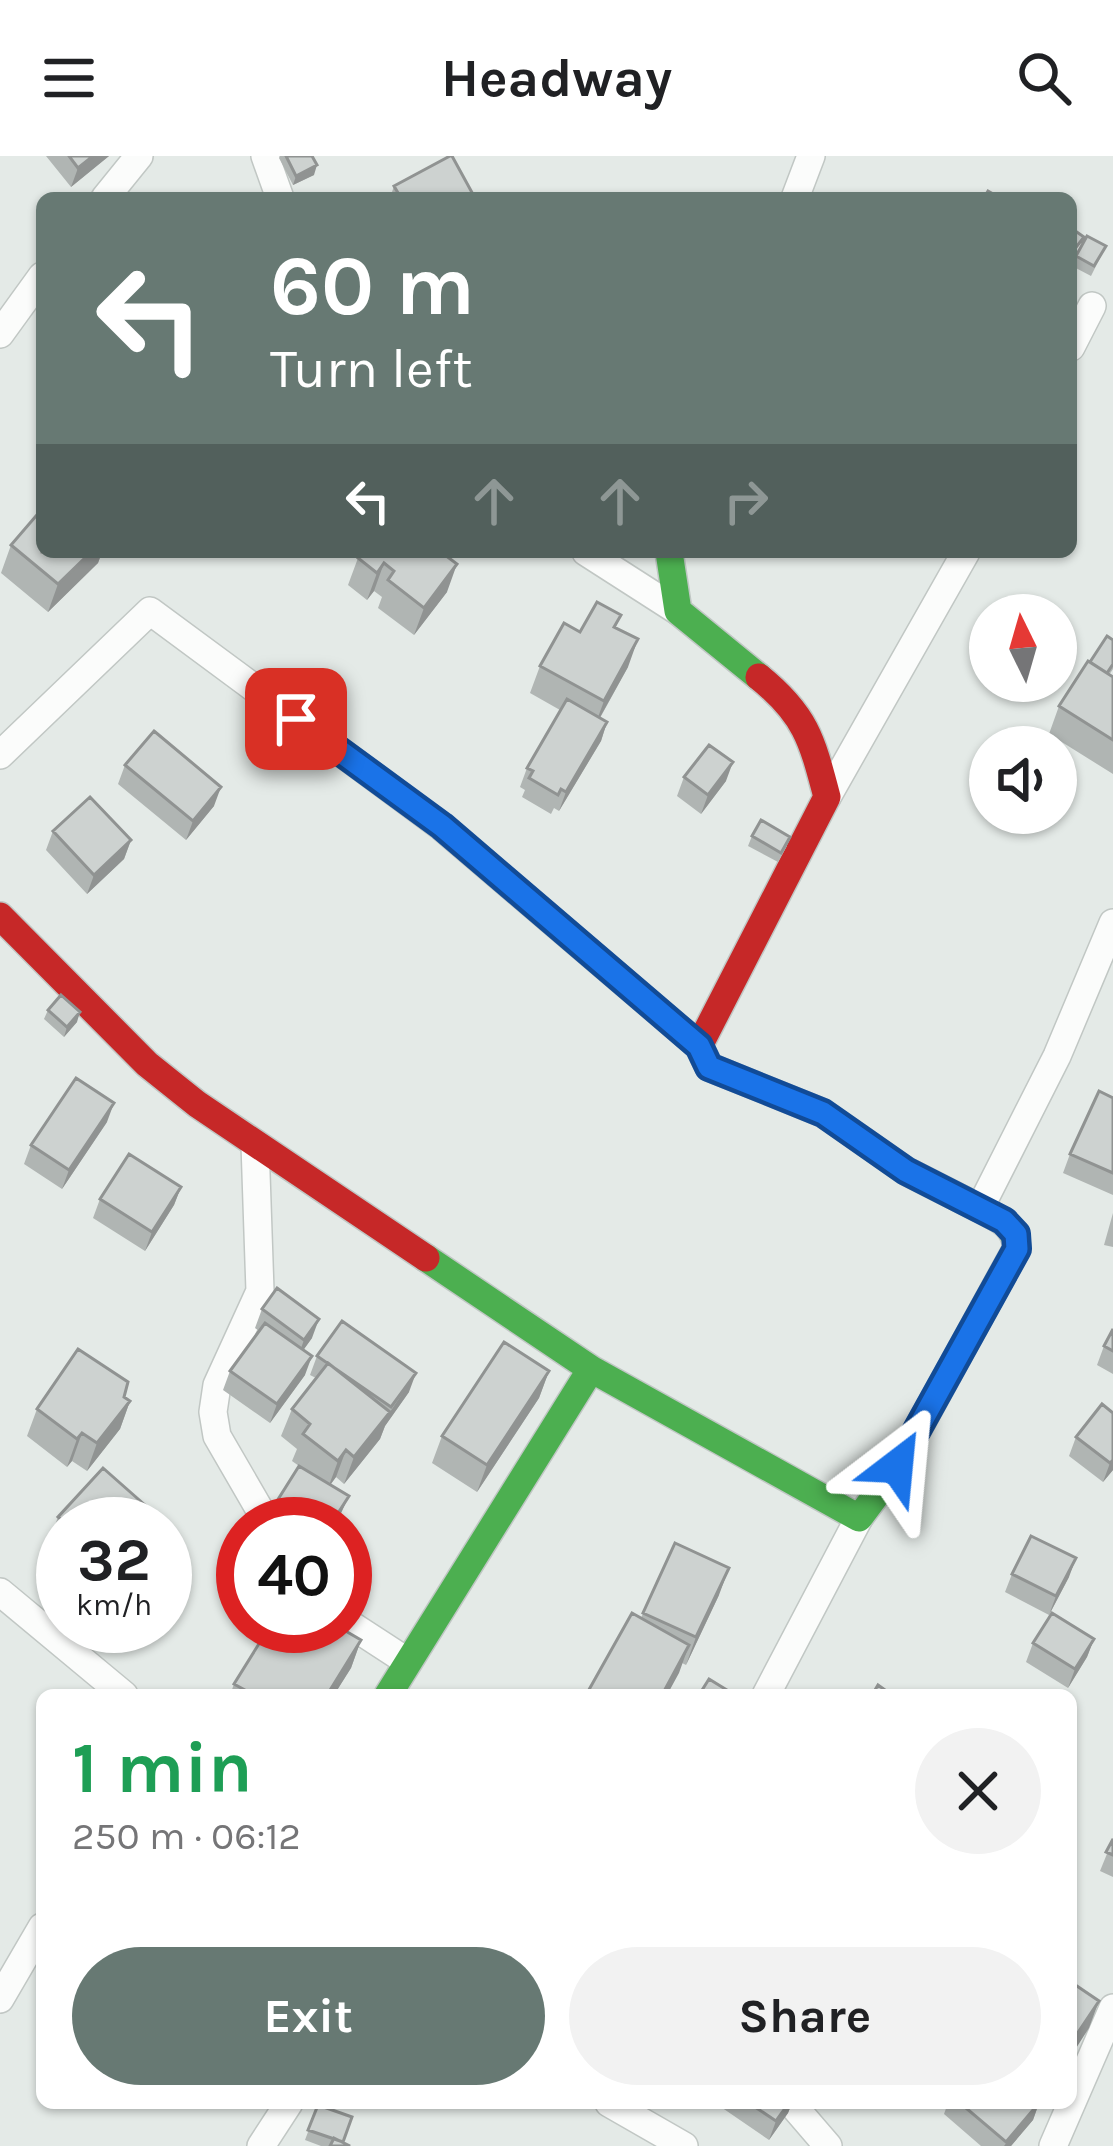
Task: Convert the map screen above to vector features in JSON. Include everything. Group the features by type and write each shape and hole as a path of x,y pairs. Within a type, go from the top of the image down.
{"street":[{"path":"110,192 139,156"},
{"path":"265,156 278,192"},
{"path":"797,192 811,156"},
{"path":"0,334 36,284"},
{"path":"1077,335 1092,306"},
{"path":"595,558 678,611 802,717 827,797"},
{"path":"670,558 678,611"},
{"path":"699,1046 827,797 963,558"},
{"path":"0,755 150,611 442,826 699,1046 709,1067 823,1113 906,1171 1004,1221 1016,1234 1017,1249 897,1466 859,1518 769,1689"},
{"path":"0,916 146,1064 255,1144 591,1369 859,1518"},
{"path":"980,1208 1057,1056 1113,923"},
{"path":"252,1497 217,1436 213,1412 217,1385 260,1292 255,1144"},
{"path":"392,1689 591,1369"},
{"path":"0,1592 117,1689"},
{"path":"372,1639 408,1662"},
{"path":"0,2000 36,1937"},
{"path":"1077,2091 1113,2008"},
{"path":"261,2146 285,2109"},
{"path":"619,2109 684,2146"},
{"path":"796,2109 828,2146"},
{"path":"1053,2146 1069,2109"}],"building":[{"path":"69,156 93,156 78,168"},
{"path":"286,156 312,156 317,165 296,176"},
{"path":"452,156 472,192 398,192 394,186"},
{"path":"1087,236 1106,246 1094,266 1077,254"},
{"path":"36,516 36,558 85,558 58,584 11,545"},
{"path":"358,558 449,558 457,564 424,608 388,580 394,571 384,563 377,573"},
{"path":"597,602 621,615 614,627 638,639 604,701 540,666 564,623 580,632"},
{"path":"1107,636 1113,640 1113,664 1107,673 1090,662"},
{"path":"1088,661 1113,677 1113,740 1059,706 1077,702 1077,678"},
{"path":"567,699 607,722 566,792 561,789 558,795 529,778 533,771 527,768"},
{"path":"154,731 221,787 193,821 125,765"},
{"path":"709,745 733,762 708,795 684,777"},
{"path":"90,797 131,840 94,875 53,831"},
{"path":"761,820 790,837 781,853 752,836"},
{"path":"61,995 80,1012 67,1027 48,1010"},
{"path":"76,1078 114,1103 69,1170 31,1145"},
{"path":"1099,1091 1113,1098 1113,1173 1070,1154"},
{"path":"129,1154 181,1187 152,1232 100,1199"},
{"path":"277,1288 319,1319 304,1340 262,1309"},
{"path":"342,1321 416,1373 391,1407 317,1356"},
{"path":"265,1323 312,1356 277,1404 230,1371"},
{"path":"1113,1329 1113,1351 1104,1346"},
{"path":"504,1342 549,1371 487,1465 442,1436"},
{"path":"78,1349 128,1382 124,1397 130,1401 97,1443 82,1433 77,1439 37,1409"},
{"path":"328,1363 390,1412 354,1457 346,1450 338,1461 303,1434 310,1424 292,1409"},
{"path":"1102,1404 1113,1413 1110,1463 1076,1437"},
{"path":"299,1466 349,1496 348,1497 280,1497"},
{"path":"103,1468 136,1497 76,1497"},
{"path":"1031,1536 1076,1558 1056,1596 1012,1574"},
{"path":"675,1543 729,1568 696,1637 643,1613"},
{"path":"632,1613 689,1645 665,1689 589,1689"},
{"path":"1052,1613 1094,1639 1075,1669 1033,1643"},
{"path":"253,1653 353,1653 331,1689 243,1689 234,1684"},
{"path":"709,1679 725,1689 703,1689"},
{"path":"1077,1986 1099,2001 1077,2034"},
{"path":"316,2109 352,2117 343,2142 308,2130"},
{"path":"758,2109 785,2109 776,2121"},
{"path":"967,2109 1034,2109 1006,2142"}],"traffic: fast":[{"path":"670,558 678,611 759,677"},
{"path":"591,1369 859,1518 897,1467 1017,1248 1009,1227 979,1208"},
{"path":"392,1689 591,1369 426,1258"}],"traffic: jam":[{"path":"759,677 805,730 827,797 699,1046 709,1067 823,1113 906,1171 979,1208"},
{"path":"0,916 147,1064 197,1104 426,1258"}],"route":[{"path":"296,719 442,826 699,1046 709,1067 823,1113 906,1171 1004,1221 1016,1234 1017,1249 897,1466"}]}
